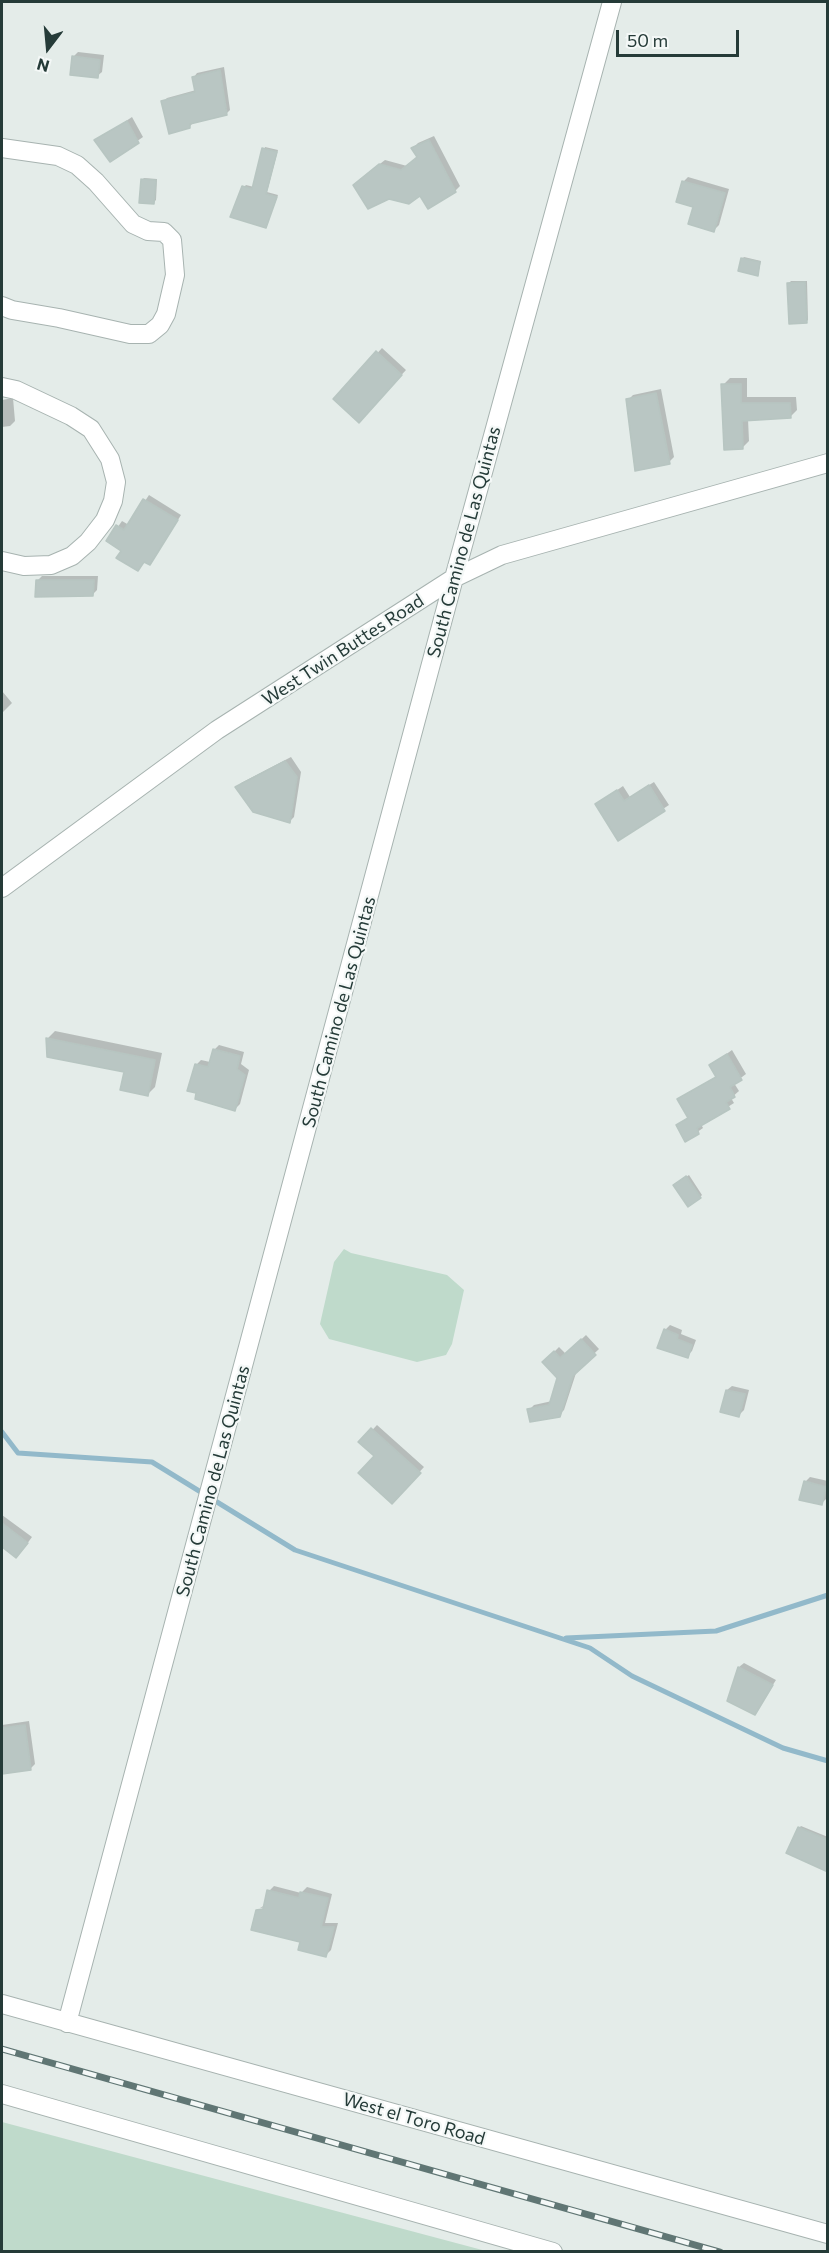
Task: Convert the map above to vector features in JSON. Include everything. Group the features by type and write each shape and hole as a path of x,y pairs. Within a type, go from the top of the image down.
{"street":[{"name":"South Camino de Las Quintas","path":"67,2023 454,578 612,2"},
{"path":"2,148 58,156 77,165 96,182 133,224 148,231 164,232 172,240 175,275 166,314 160,325 149,334 130,334 2,306"},
{"path":"2,387 16,390 72,416 92,429 110,459 116,482 113,501 105,520 88,543 72,556 51,565 24,566 2,561"},
{"name":"West Twin Buttes Road","path":"2,888 217,730 454,578 502,555 828,463"},
{"name":"West el Toro Road","path":"2,2004 828,2234"},
{"path":"2,2094 553,2252"}],"green space":[{"path":"344,1249 351,1253 447,1275 464,1290 452,1344 446,1355 417,1362 329,1339 320,1324 334,1262"},
{"path":"2,2122 486,2251 2,2251"}],"building":[{"path":"72,56 100,60 98,78 70,75"},
{"path":"220,70 227,115 190,124 190,128 169,134 161,101 195,92 192,77"},
{"path":"127,121 139,143 110,162 94,140"},
{"path":"429,140 456,192 428,209 420,196 409,204 389,199 368,209 353,185 379,164 401,170 417,157 411,148"},
{"path":"262,148 277,152 266,194 277,197 266,228 230,217 242,186 252,189"},
{"path":"141,179 156,180 154,204 139,203"},
{"path":"682,181 725,193 714,232 688,224 693,207 676,202"},
{"path":"741,258 760,262 758,276 738,271"},
{"path":"805,282 807,323 789,324 787,283"},
{"path":"376,351 402,375 359,423 333,399"},
{"path":"721,384 741,384 741,403 790,403 791,418 742,421 743,449 724,450"},
{"path":"656,393 670,464 635,471 626,399"},
{"path":"143,499 178,520 150,565 144,562 138,571 116,558 121,551 106,541 116,525 124,530"},
{"path":"36,580 94,580 93,596 35,597"},
{"path":"285,761 297,777 290,823 253,812 235,787"},
{"path":"649,785 665,811 618,841 595,804 617,790 624,801"},
{"path":"46,1038 155,1060 148,1096 120,1090 124,1072 47,1057"},
{"path":"213,1049 240,1056 237,1069 245,1075 235,1111 195,1099 196,1093 187,1091 195,1064 208,1067"},
{"path":"727,1054 742,1080 730,1087 735,1097 726,1102 730,1109 697,1128 699,1134 685,1142 676,1125 688,1118 677,1099 716,1077 709,1065"},
{"path":"686,1176 701,1198 688,1207 673,1185"},
{"path":"664,1329 678,1335 677,1339 692,1345 688,1358 657,1348"},
{"path":"581,1339 596,1355 573,1376 560,1417 530,1422 527,1409 549,1405 557,1378 542,1362 554,1351 560,1358"},
{"path":"726,1390 745,1394 739,1417 720,1412"},
{"path":"371,1428 421,1473 392,1504 358,1473 374,1456 358,1442"},
{"path":"804,1481 826,1487 822,1505 799,1500"},
{"path":"2,1523 28,1543 16,1558 2,1547"},
{"path":"738,1667 773,1685 755,1715 727,1701"},
{"path":"25,1725 31,1770 2,1774 2,1728"},
{"path":"798,1827 828,1840 828,1872 786,1853"},
{"path":"267,1890 299,1898 300,1892 328,1898 321,1927 334,1927 326,1957 298,1950 300,1942 251,1930 256,1910 263,1909"}],"waterway":[{"path":"2,1432 18,1453 152,1462 295,1550 590,1648 632,1676 783,1748 828,1761"},
{"path":"566,1638 716,1631 828,1595"}],"railway":[{"path":"2,2049 720,2252"}]}
